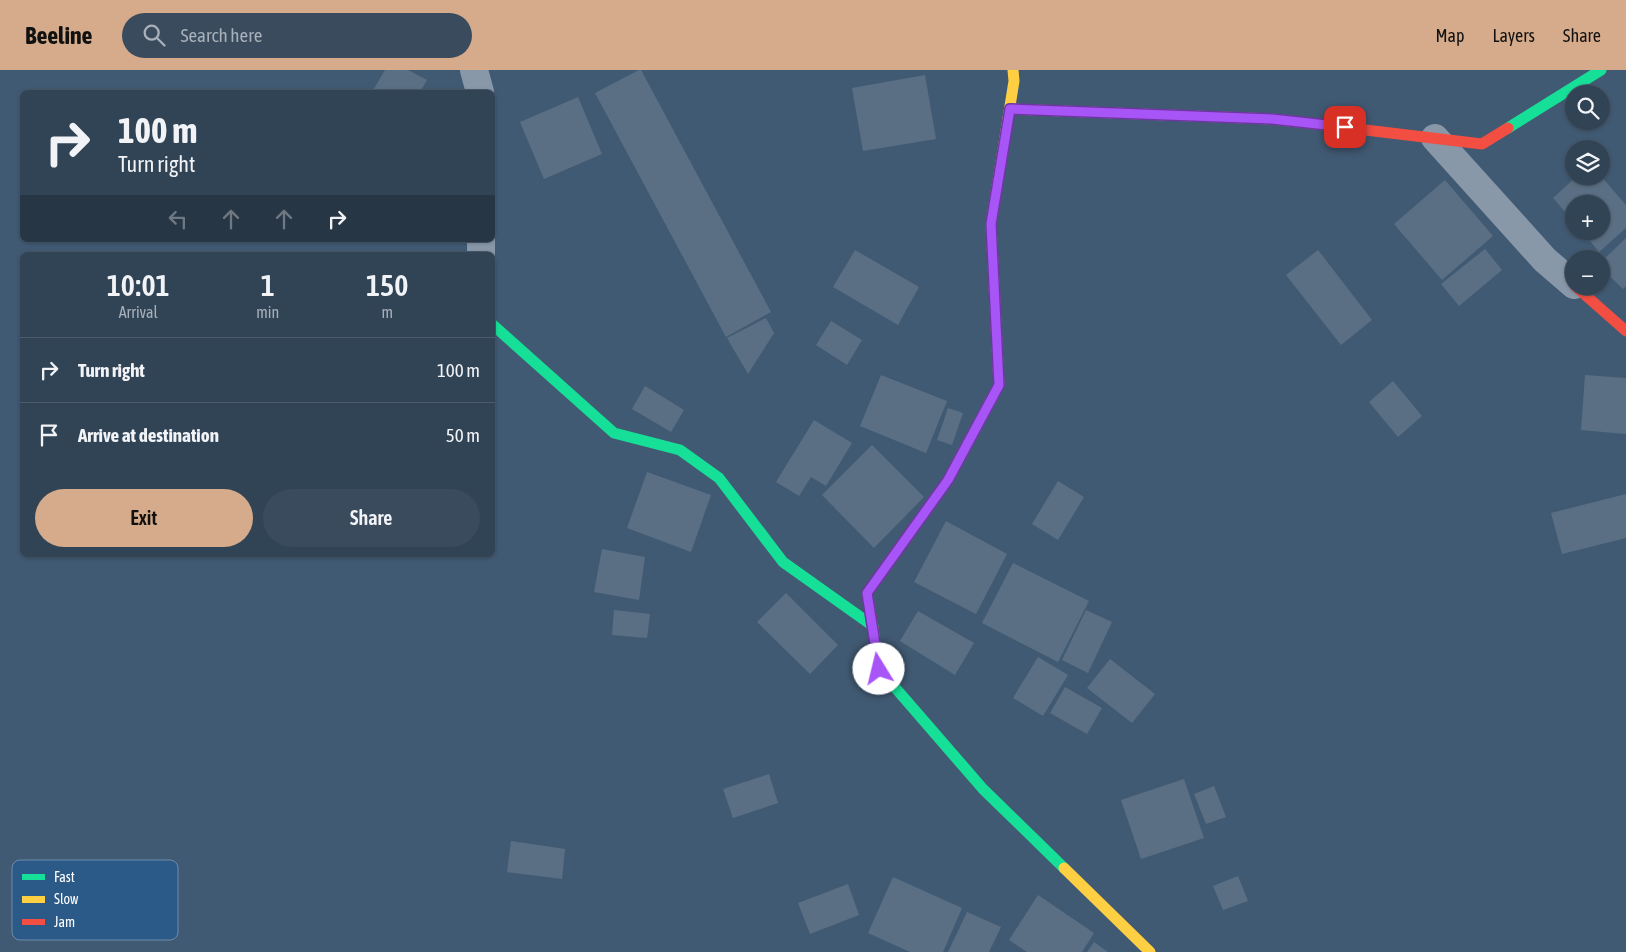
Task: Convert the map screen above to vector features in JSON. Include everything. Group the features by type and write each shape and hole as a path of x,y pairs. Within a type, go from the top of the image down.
{"street":[{"path":"474,70 479,90"},
{"path":"1013,70 1014,81 991,224 999,385 948,480 867,593 872,626 879,669 983,789 1150,952"},
{"path":"1010,109 1272,119 1482,144 1601,70"},
{"path":"1435,138 1545,260 1565,278"},
{"path":"1584,295 1626,331"},
{"path":"495,327 614,433 680,450 719,478 783,562 872,626"}],"building":[{"path":"385,70 408,70 427,80 421,90 373,90"},
{"path":"641,70 771,312 726,337 595,93"},
{"path":"925,75 936,139 863,151 852,88"},
{"path":"578,97 602,154 544,179 520,122"},
{"path":"1445,180 1493,236 1442,280 1394,224"},
{"path":"1567,185 1609,185 1626,205 1626,228 1601,250 1597,250 1589,240 1610,240 1610,195 1565,195 1565,212 1553,198"},
{"path":"1626,238 1626,286 1623,289 1610,277 1610,253"},
{"path":"1485,249 1502,270 1459,306 1441,284"},
{"path":"855,250 919,287 898,325 833,287"},
{"path":"1318,250 1372,320 1341,345 1286,275"},
{"path":"766,318 774,333 748,374 727,338"},
{"path":"831,321 862,340 847,365 816,345"},
{"path":"881,375 947,401 926,453 860,426"},
{"path":"1585,375 1626,378 1626,434 1581,430"},
{"path":"1393,381 1422,416 1398,437 1369,402"},
{"path":"645,386 684,410 671,432 632,409"},
{"path":"948,408 963,413 952,445 937,440"},
{"path":"814,420 852,443 826,486 811,477 799,496 776,482"},
{"path":"872,445 924,497 874,548 822,495"},
{"path":"647,472 711,495 691,552 627,528"},
{"path":"1058,481 1084,497 1058,540 1032,524"},
{"path":"1626,494 1626,538 1562,554 1551,513"},
{"path":"946,521 1007,554 976,614 914,582"},
{"path":"602,549 645,557 639,600 594,592"},
{"path":"1013,563 1089,601 1058,662 982,623"},
{"path":"786,593 838,645 810,674 757,622"},
{"path":"614,610 650,614 647,638 612,635"},
{"path":"1086,610 1112,622 1088,673 1062,660"},
{"path":"918,611 974,643 955,675 900,641"},
{"path":"1038,657 1068,675 1043,716 1013,698"},
{"path":"1110,659 1155,694 1132,723 1087,688"},
{"path":"1065,687 1102,708 1087,734 1050,713"},
{"path":"769,774 778,803 733,818 723,789"},
{"path":"1184,779 1204,838 1141,859 1121,800"},
{"path":"1214,786 1226,817 1206,824 1194,794"},
{"path":"511,841 565,849 562,879 507,872"},
{"path":"1238,876 1248,901 1223,910 1213,886"},
{"path":"893,877 962,908 943,952 910,952 868,933"},
{"path":"848,884 859,915 810,934 798,903"},
{"path":"1038,895 1094,933 1082,952 1027,952 1009,940"},
{"path":"967,912 1001,927 989,952 948,952"},
{"path":"1094,942 1108,952 1087,952"}],"traffic: fast":[{"path":"1508,128 1601,70"},
{"path":"495,327 614,433 680,450 719,478 783,562 873,626"},
{"path":"873,628 879,669 983,789 1064,868"}],"traffic: slow":[{"path":"956,465 999,385 991,224 1014,81 1013,70"},
{"path":"1010,109 1272,119 1299,122"},
{"path":"1064,868 1150,952"}],"traffic: jam":[{"path":"1299,122 1482,144 1508,128"},
{"path":"1585,295 1626,331"},
{"path":"873,628 867,593 948,480 956,465"}],"route":[{"path":"879,669 867,593 948,480 999,385 991,224 1010,109 1272,119 1345,127"}]}
